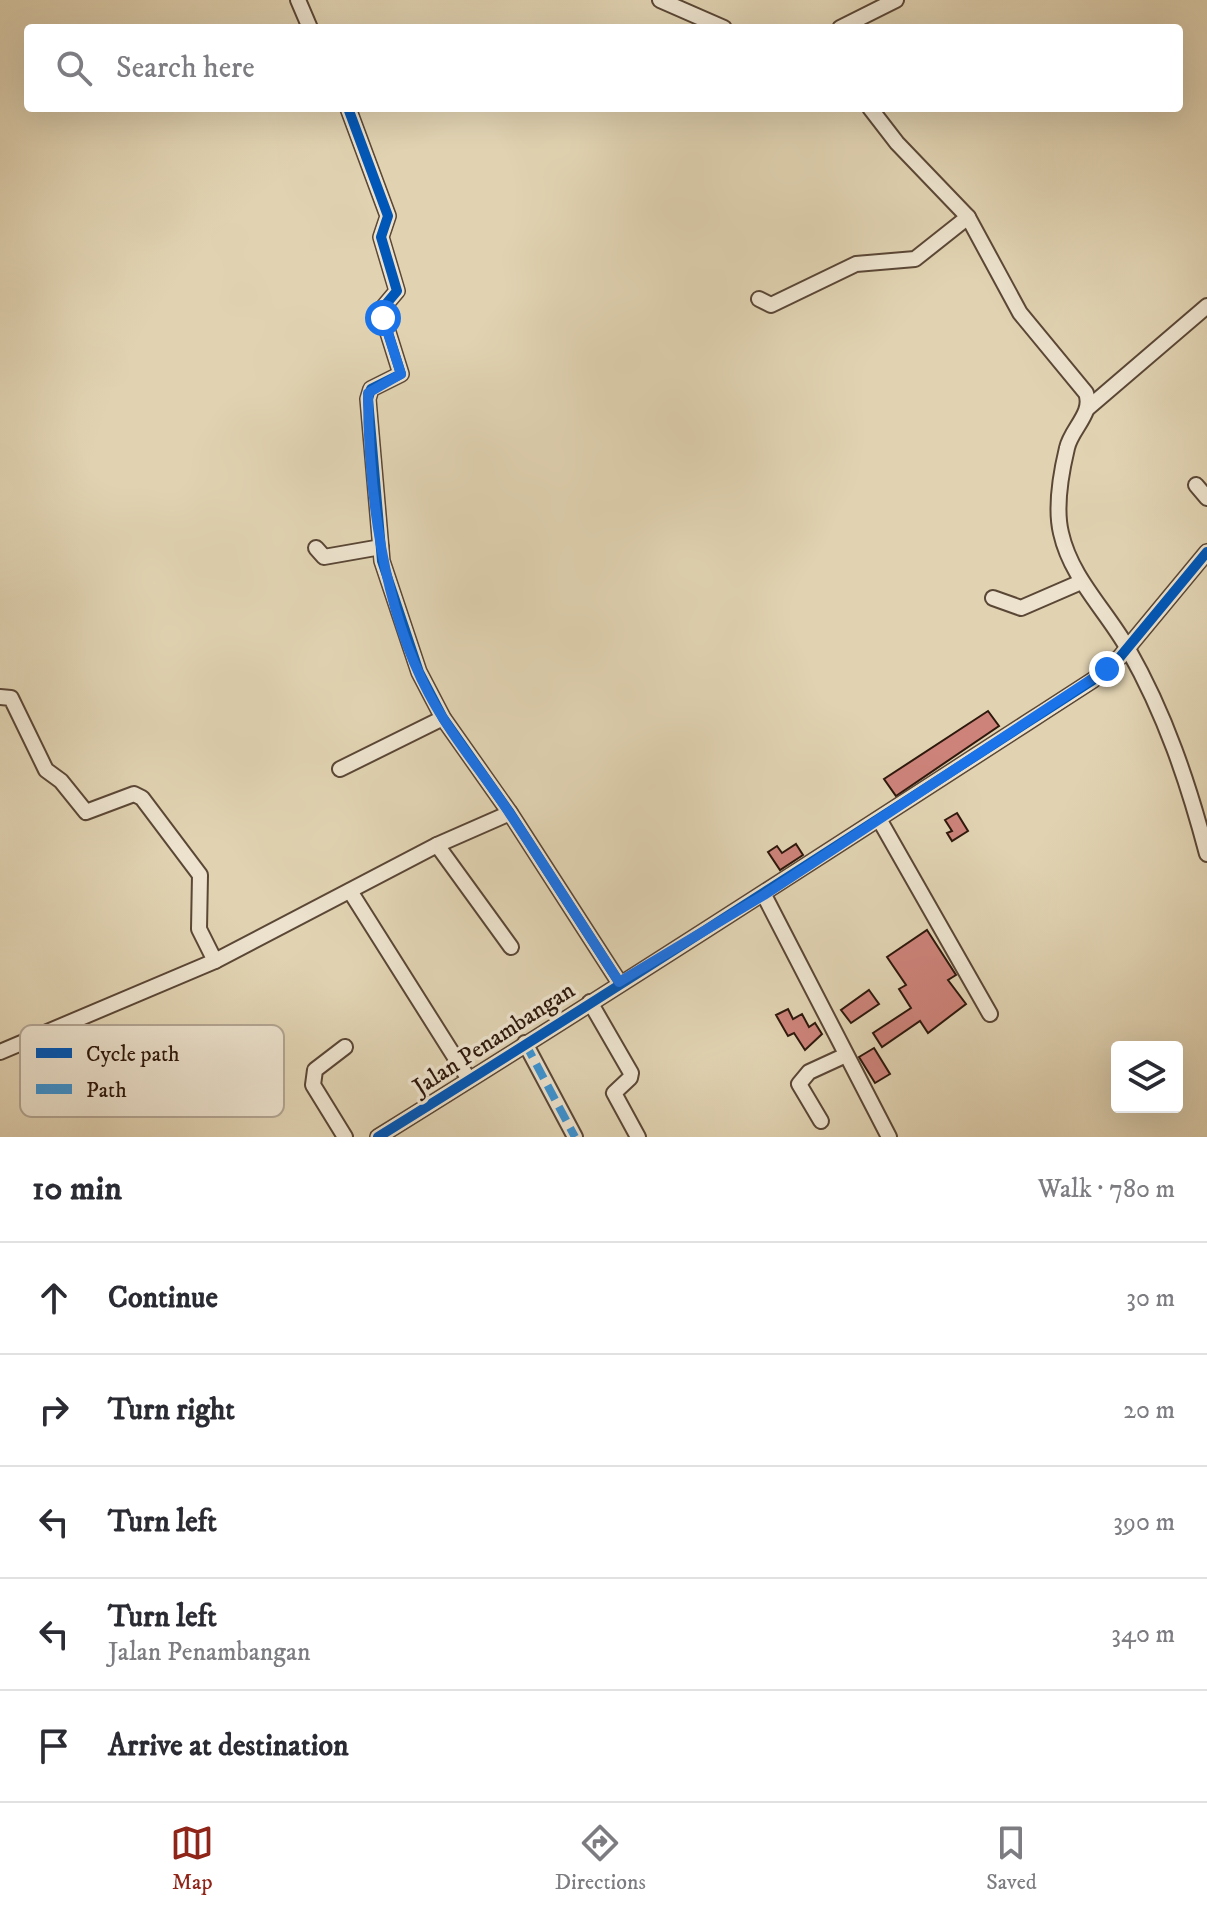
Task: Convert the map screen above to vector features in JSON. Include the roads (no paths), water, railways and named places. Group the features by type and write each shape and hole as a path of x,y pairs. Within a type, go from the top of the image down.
{"street":[{"path":"298,0 308,24"},
{"path":"660,0 715,24"},
{"path":"848,24 896,0"},
{"path":"349,112 388,216 381,237 397,291 381,310 401,374 368,393 382,561 419,672 443,718 510,813 619,982"},
{"path":"873,112 897,143 968,217 1008,295 1082,386 1089,400 1088,408 1066,450 1058,518 1064,544 1081,582 1127,648 1179,755 1207,854"},
{"path":"759,299 771,305 856,264 915,259 968,217"},
{"path":"1088,408 1207,306"},
{"path":"1196,485 1207,498"},
{"path":"316,548 324,557 381,547"},
{"name":"Jalan Penambangan","path":"378,1137 399,1132 468,1078 764,895 1093,680 1127,648 1207,552"},
{"path":"993,598 1021,608 1081,582"},
{"path":"0,697 11,698 46,770 67,787 86,812 134,794 142,798 200,875 199,929 215,961"},
{"path":"340,769 443,718"},
{"path":"64,1025 215,961 437,845 510,813"},
{"path":"879,819 990,1014"},
{"path":"437,845 511,947"},
{"path":"350,891 406,985 468,1078"},
{"path":"764,895 889,1137"},
{"path":"590,1002 631,1073 630,1078 614,1093 638,1137"},
{"path":"525,1043 575,1137"},
{"path":"0,1052 20,1044"},
{"path":"345,1047 315,1070 313,1085 345,1137"},
{"path":"821,1121 799,1084 809,1072 846,1055"}]}
